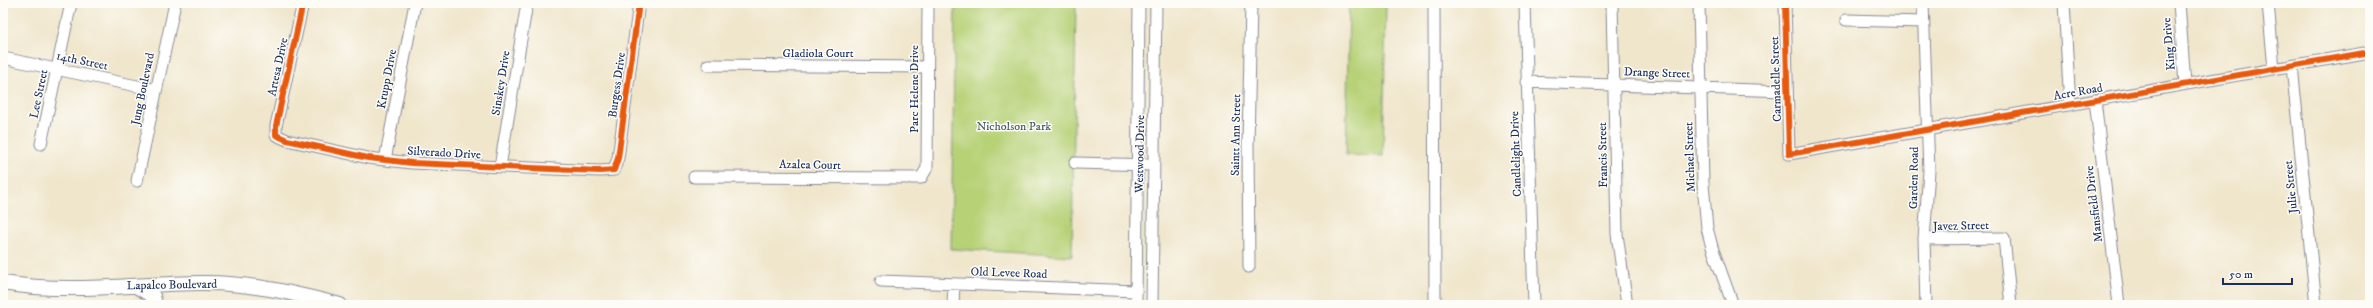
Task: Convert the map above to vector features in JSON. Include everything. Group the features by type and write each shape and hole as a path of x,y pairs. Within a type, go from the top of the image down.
{"main road":[{"name":"Lapalco Boulevard","path":"3,283 46,288 202,283 262,288 340,305"},
{"path":"135,285 153,296 155,305"},
{"path":"3,288 22,286"}],"street":[{"name":"Lee Street","path":"41,144 71,3"},
{"name":"Jung Boulevard","path":"137,181 174,3"},
{"name":"Artesa Drive","path":"276,135 276,126 302,3"},
{"name":"Krupp Drive","path":"385,160 414,3"},
{"name":"Sinskey Drive","path":"500,167 527,3"},
{"name":"Burgess Drive","path":"614,170 639,3"},
{"name":"Parc Helene Drive","path":"925,175 927,168 928,3"},
{"name":"Westwood Drive","path":"1136,305 1136,165 1139,3"},
{"name":"Westwood Drive","path":"1152,305 1156,3"},
{"name":"Saintt Ann Street","path":"1249,267 1248,145 1251,3"},
{"path":"1434,3 1435,305"},
{"name":"Candlelight Drive","path":"1525,3 1526,82 1534,305"},
{"name":"Francis Street","path":"1612,3 1617,234 1627,305"},
{"name":"Michael Street","path":"1699,3 1703,184 1707,228 1712,247 1734,305"},
{"name":"Carmadelle Street","path":"1785,3 1789,154"},
{"name":"Garden Road","path":"1923,3 1929,171 1924,239 1926,305"},
{"path":"2064,3 2070,105"},
{"name":"King Drive","path":"2179,3 2185,84"},
{"path":"2268,3 2274,69"},
{"path":"1846,20 1923,22"},
{"name":"Acre Road","path":"1789,154 1927,131 2370,52"},
{"name":"14th Street","path":"3,58 156,90"},
{"name":"Gladiola Court","path":"708,65 927,66"},
{"name":"Julie Street","path":"2292,66 2316,305"},
{"name":"Drange Street","path":"1526,82 1787,91"},
{"name":"Mansfield Drive","path":"2095,100 2119,305"},
{"name":"Silverado Drive","path":"276,135 343,154 385,160 500,167 600,171 614,170"},
{"path":"1075,163 1153,165"},
{"name":"Azalea Court","path":"694,177 916,180 925,175"},
{"name":"Javez Street","path":"1924,239 2004,238 2011,305"},
{"name":"Old Levee Road","path":"881,281 1136,291"},
{"path":"953,305 954,284"}],"green space":[{"name":"Nicholson Park","path":"955,3 1076,3 1072,256 951,249"},
{"path":"1349,3 1386,3 1383,156 1346,155"}],"cycle path":[{"path":"303,3 276,126 276,135 287,140 368,158 412,163 600,171 614,170 618,158 639,3"},
{"path":"1785,3 1789,154 2370,52"}]}
